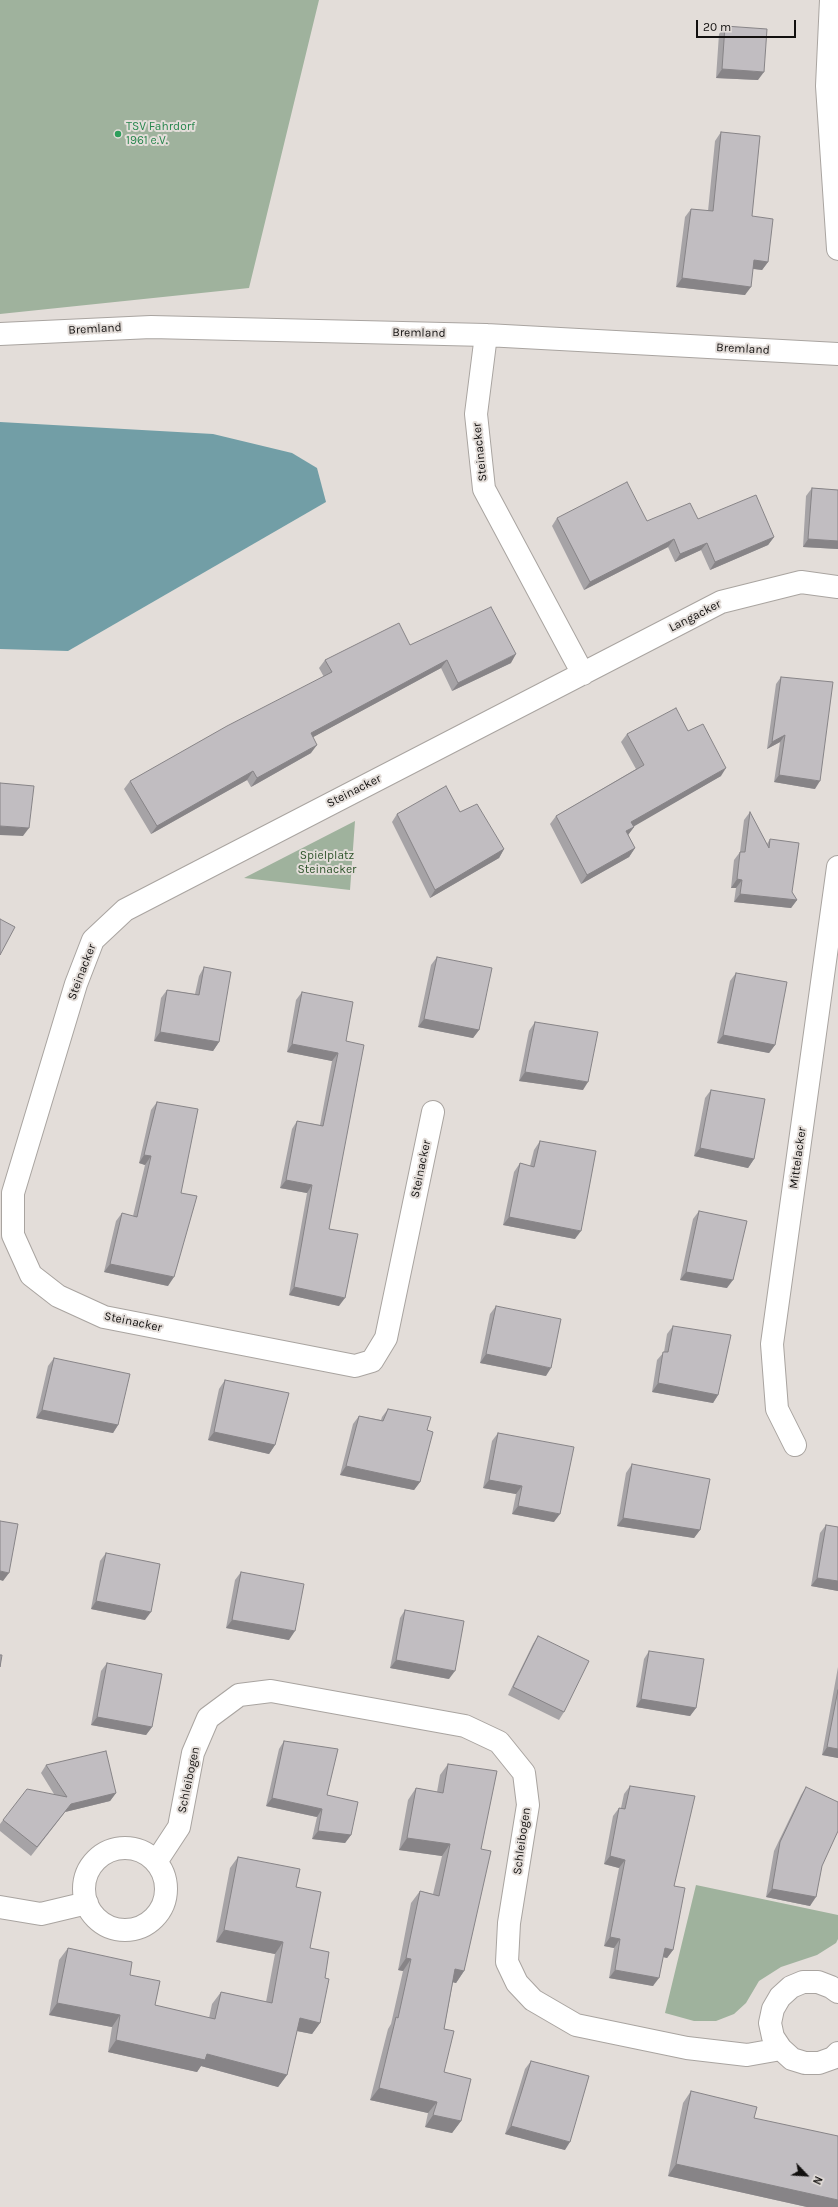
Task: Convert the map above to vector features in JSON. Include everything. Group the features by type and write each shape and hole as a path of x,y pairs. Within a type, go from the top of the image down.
{"street":[{"path":"831,0 827,86 838,249"},
{"name":"Bremland","path":"0,334 151,327 486,335 838,354"},
{"name":"Steinacker","path":"433,1112 386,1338 372,1361 355,1366 104,1317 58,1296 31,1275 13,1235 13,1192 76,984 93,940 124,910 583,674 484,489 476,414 486,335"},
{"name":"Langacker","path":"583,674 721,602 801,582 838,587"},
{"name":"Mittelacker","path":"795,1445 777,1409 772,1344 838,867"},
{"name":"Schleibogen","path":"156,1862 179,1827 192,1754 208,1718 240,1695 271,1690 465,1726 499,1742 524,1773 528,1805 510,1923 507,1962 517,1983 533,2000 576,2025 687,2048 747,2055 781,2050"},
{"path":"118,1848 132,1848 146,1853 156,1862 164,1874 167,1888 164,1902 157,1914 146,1924 133,1929 119,1929 106,1924 95,1916 87,1903 84,1889 87,1875 94,1863 104,1854 118,1848"},
{"path":"0,1907 41,1914 87,1903"},
{"path":"838,1992 831,1987 818,1982 804,1982 791,1987 780,1997 772,2009 770,2023 774,2037 781,2050 792,2059 805,2063 819,2063 833,2058 838,2053"}],"green space":[{"name":"TSV Fahrdorf 1961 e.V.","path":"0,0 319,0 249,288 0,314"},
{"name":"Spielplatz Steinacker","path":"355,821 350,890 244,878"},
{"path":"696,1885 838,1915 838,1939 836,1943 817,1955 781,1967 759,1981 746,2003 734,2014 716,2021 694,2021 665,2013"}],"water":[{"path":"0,422 213,434 292,453 317,468 326,502 68,651 0,649"}],"building":[{"path":"725,26 767,29 764,72 722,69"},
{"path":"721,132 760,136 752,216 773,219 768,262 754,260 751,287 682,278 691,209 713,211"},
{"path":"627,482 647,521 690,503 698,519 756,495 774,537 715,562 707,543 680,554 674,539 590,582 557,518"},
{"path":"812,488 838,490 838,541 808,539"},
{"path":"491,607 516,654 458,683 447,660 311,733 317,745 257,778 253,771 157,826 130,781 227,726 332,672 325,660 399,623 410,645"},
{"path":"781,677 833,682 820,781 779,775 785,735 772,742"},
{"path":"676,708 688,731 703,724 726,768 631,822 634,827 626,831 635,848 587,875 556,816 644,765 627,734"},
{"path":"0,783 34,786 29,828 0,826"},
{"path":"446,786 460,812 477,804 504,849 435,890 397,814"},
{"path":"750,812 769,848 770,839 799,843 792,892 797,900 740,894 742,880 737,879 740,852 745,852"},
{"path":"0,919 15,927 0,955"},
{"path":"437,957 492,968 479,1030 424,1019"},
{"path":"204,967 231,972 219,1042 160,1032 167,990 199,995"},
{"path":"736,973 787,982 775,1045 723,1035"},
{"path":"302,992 353,1002 346,1041 364,1045 329,1229 358,1234 345,1298 294,1287 312,1185 286,1180 297,1121 323,1126 338,1053 292,1044"},
{"path":"535,1022 598,1032 588,1082 525,1072"},
{"path":"711,1090 765,1099 754,1159 700,1148"},
{"path":"157,1102 198,1109 181,1193 197,1196 174,1277 110,1264 122,1213 137,1217 151,1156 144,1155"},
{"path":"540,1141 596,1151 581,1231 509,1217 520,1163 534,1167"},
{"path":"699,1211 747,1221 733,1280 686,1272"},
{"path":"496,1306 561,1319 551,1368 486,1354"},
{"path":"673,1326 731,1335 718,1395 658,1383 663,1352 668,1352"},
{"path":"54,1358 130,1374 118,1425 42,1410"},
{"path":"225,1380 289,1393 275,1445 214,1432"},
{"path":"388,1409 431,1417 427,1430 433,1432 420,1482 346,1466 359,1416 383,1421"},
{"path":"498,1433 574,1447 560,1514 518,1506 522,1486 489,1480"},
{"path":"632,1464 710,1479 700,1530 623,1518"},
{"path":"0,1521 18,1524 9,1573 0,1571"},
{"path":"826,1525 838,1527 838,1581 817,1578"},
{"path":"106,1553 160,1564 151,1612 96,1601"},
{"path":"241,1572 304,1584 295,1631 232,1620"},
{"path":"405,1610 464,1621 455,1671 396,1660"},
{"path":"538,1636 589,1661 564,1712 513,1687"},
{"path":"649,1651 704,1659 696,1708 641,1699"},
{"path":"0,1655 2,1655 0,1667"},
{"path":"107,1663 162,1674 152,1727 97,1717"},
{"path":"838,1690 838,1749 827,1747"},
{"path":"284,1741 338,1749 327,1795 358,1802 351,1835 318,1831 322,1809 272,1798"},
{"path":"106,1751 116,1793 71,1804 37,1847 3,1820 27,1789 67,1797 46,1765"},
{"path":"448,1764 497,1771 481,1849 491,1851 464,1971 455,1969 444,2029 454,2031 444,2072 471,2079 461,2121 433,2115 437,2102 379,2088 396,2017 398,2018 411,1959 406,1958 420,1891 439,1896 450,1844 407,1838 416,1788 443,1793"},
{"path":"630,1786 695,1796 674,1886 685,1888 673,1950 665,1948 659,1978 615,1970 620,1939 610,1937 625,1860 610,1856 619,1808 625,1809"},
{"path":"806,1787 838,1802 838,1831 822,1866 816,1897 772,1889 780,1842"},
{"path":"238,1857 300,1869 296,1887 321,1892 310,1948 329,1952 325,1978 329,1979 320,2023 300,2018 287,2075 207,2054 205,2060 116,2040 120,2015 57,2003 68,1948 132,1962 130,1975 160,1981 155,2005 215,2019 221,1992 272,2003 283,1942 224,1930"},
{"path":"531,2061 589,2076 570,2142 511,2126"},
{"path":"691,2091 757,2107 754,2118 838,2136 838,2200 676,2164"}],"place":[{"name":"TSV Fahrdorf 1961 e.V.","path":"118,134"}]}
